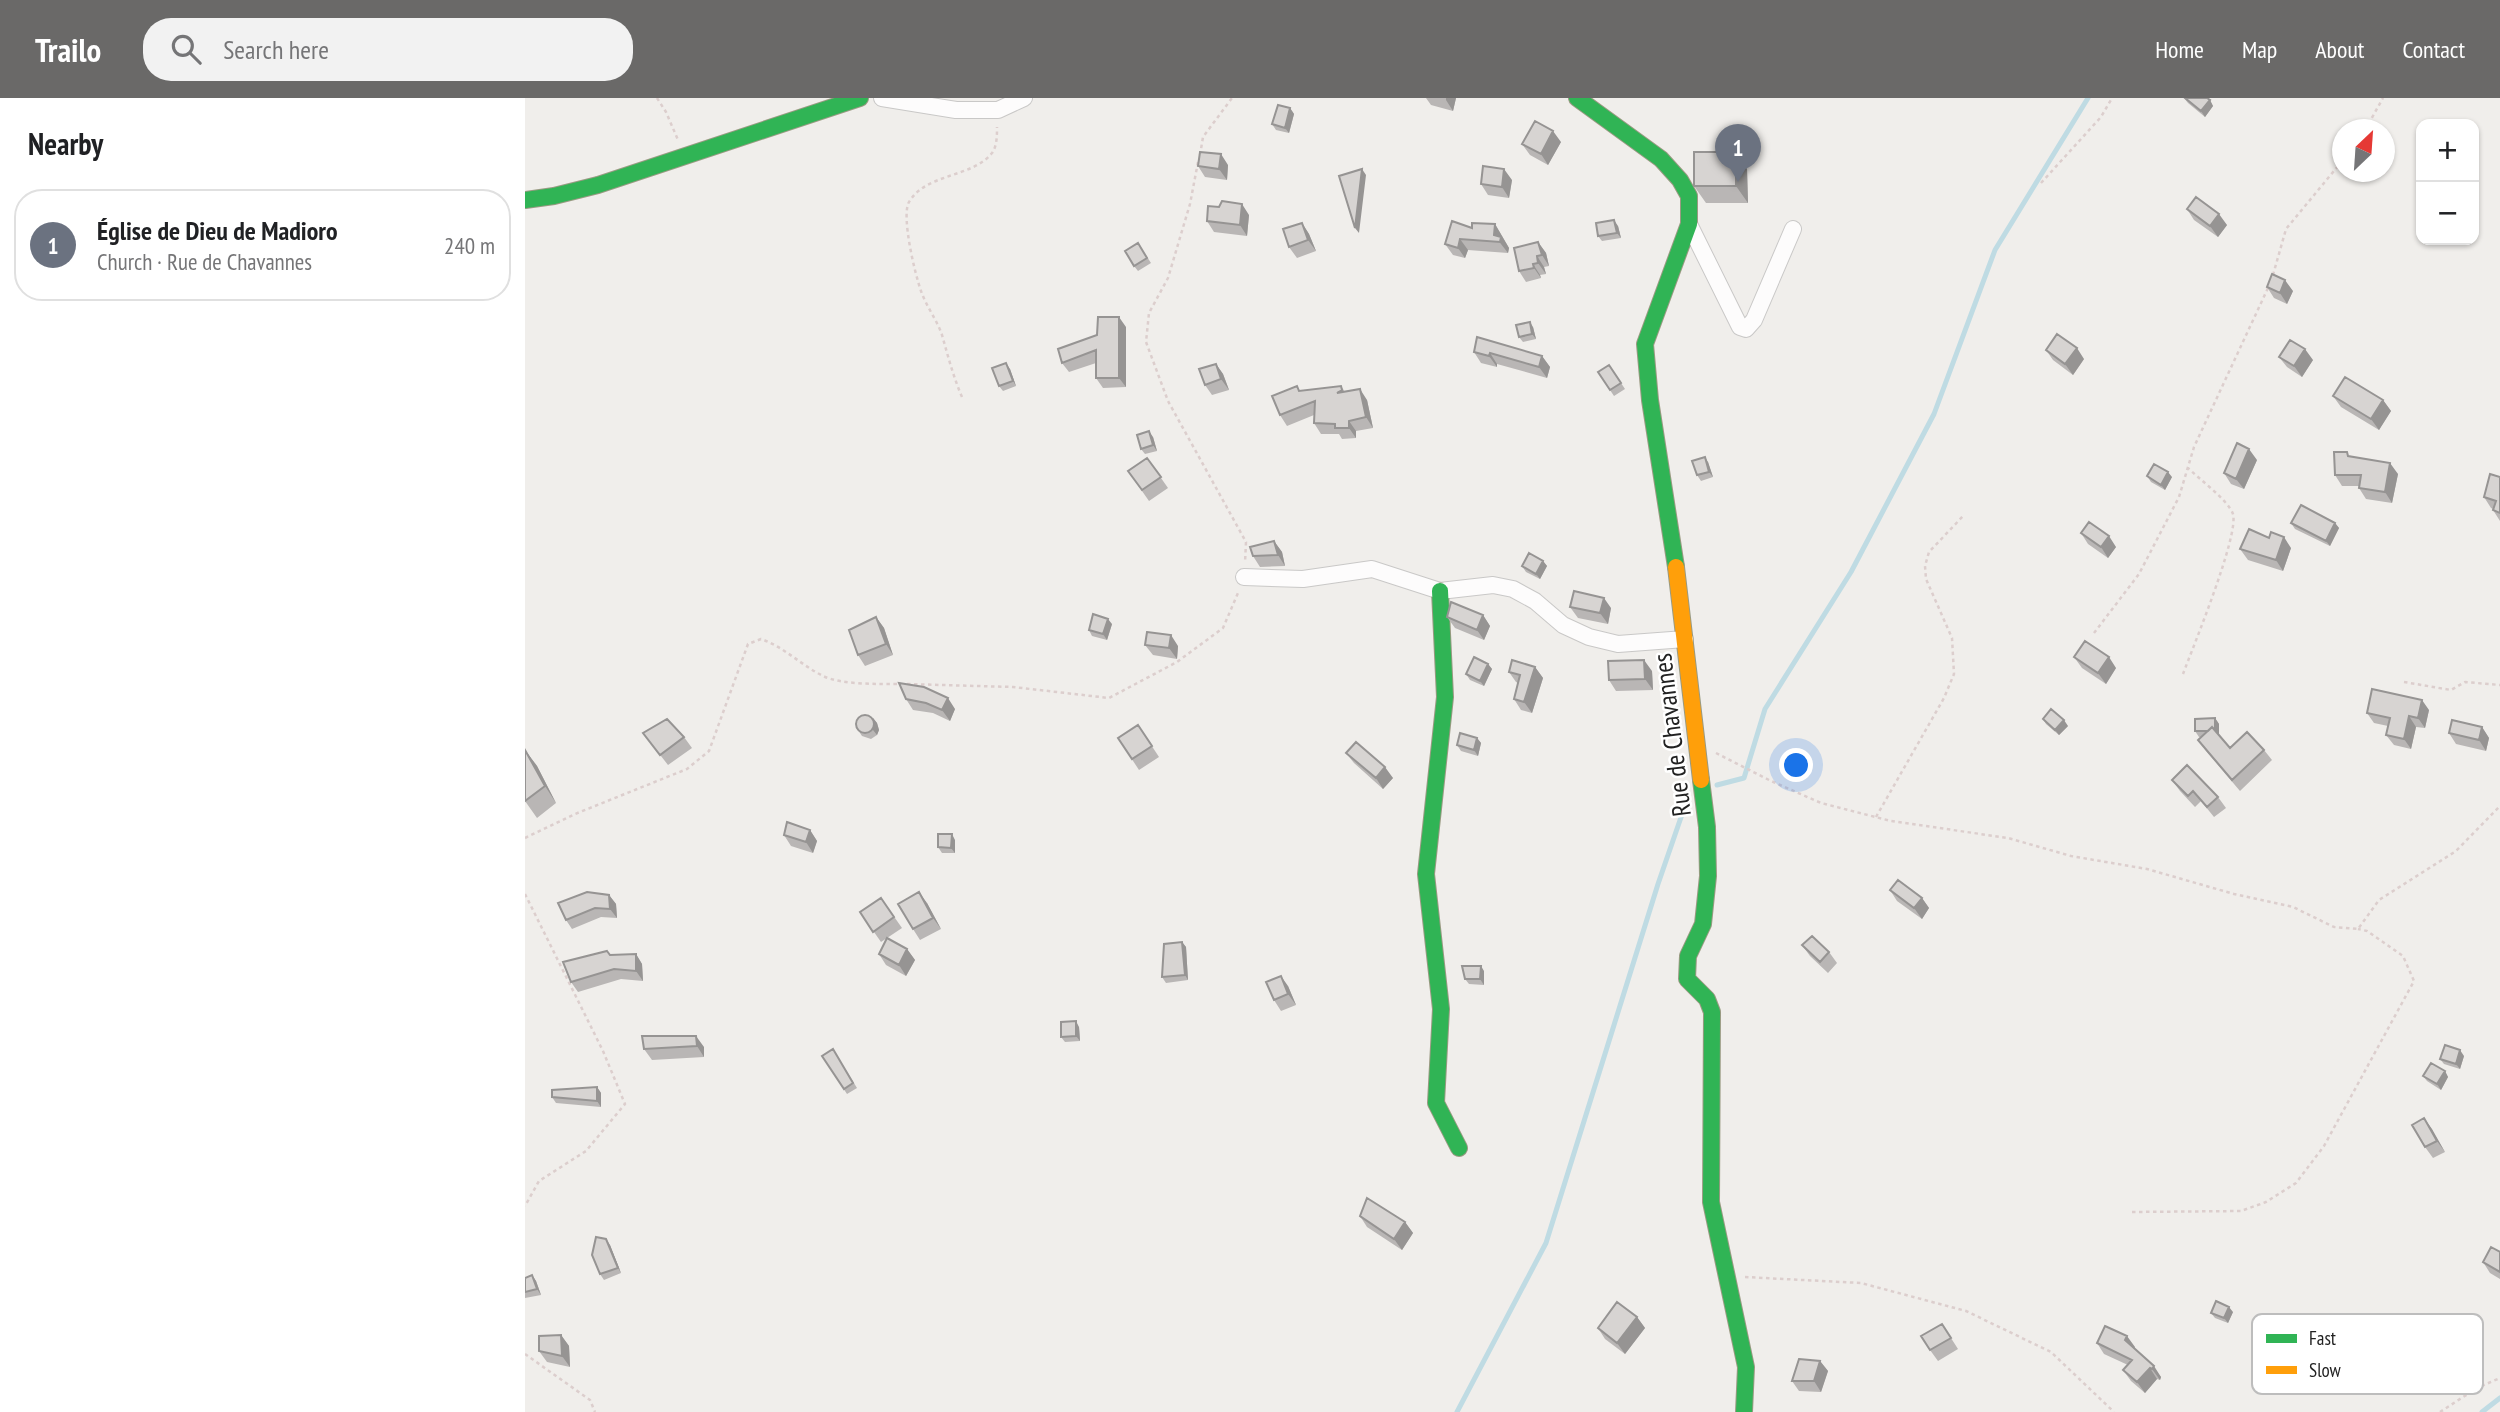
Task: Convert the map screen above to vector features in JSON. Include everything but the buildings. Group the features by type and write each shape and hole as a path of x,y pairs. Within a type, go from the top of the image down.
{"street":[{"path":"525,200 588,188 860,98"},
{"path":"882,98 957,110 998,110 1024,98"},
{"name":"Rue de Chavannes","path":"1577,98 1661,159 1680,180 1689,196 1689,224 1645,344 1650,400 1668,510 1707,827 1708,876 1703,924 1688,956 1687,979 1706,999 1712,1012 1711,1202 1747,1367 1744,1412"},
{"path":"1689,224 1740,327 1746,329 1754,320 1793,229"},
{"path":"1244,578 1303,579 1372,569 1440,591 1493,585 1513,589 1535,601 1563,625 1589,637 1619,644 1685,639"},
{"path":"1440,591 1445,697 1426,874 1441,1009 1436,1103 1459,1148"}],"path":[{"path":"657,98 685,156"},
{"path":"525,838 575,814 687,769 709,751 748,644 761,639 774,644 827,677 871,684 1013,687 1109,698 1177,662 1223,628 1244,578 1246,542 1168,401 1146,342 1149,313 1168,278 1190,204 1203,137 1232,98"},
{"path":"2041,183 2085,136 2112,98"},
{"path":"2371,119 2383,98"},
{"path":"961,397 951,372 941,332 921,291 906,221 907,204 918,191 979,163 992,153 997,142 998,110"},
{"path":"2094,632 2139,575 2179,497 2194,447 2271,282 2286,229 2332,173"},
{"path":"2183,674 2224,566 2234,517 2229,506 2188,468"},
{"path":"1876,817 1944,698 1954,674 1952,638 1926,579 1925,566 1930,552 1963,515"},
{"path":"2404,682 2451,690 2465,682 2500,685"},
{"path":"1698,743 1771,781 1821,803 1876,817 2008,838 2071,856 2147,869 2234,894 2293,907 2334,927 2367,931 2403,956 2414,982 2324,1146 2296,1183 2266,1202 2241,1211 2131,1212"},
{"path":"2358,929 2379,900 2456,851 2500,806"},
{"path":"525,894 603,1051 625,1104 586,1151 539,1181 525,1206"},
{"path":"1725,1276 1861,1283 1966,1311 2051,1352 2114,1412"},
{"path":"525,1354 590,1400 595,1412"},
{"path":"2483,1385 2500,1378"},
{"path":"2440,1412 2468,1394"}],"waterway":[{"path":"1717,785 1744,778 1765,709 1851,572 1934,414 1995,250 2088,98"},
{"path":"1457,1412 1546,1243 1658,884 1688,797"},
{"path":"2482,1412 2500,1398"}],"traffic: fast":[{"path":"525,200 598,185 860,98"},
{"path":"1577,98 1661,159 1680,180 1689,196 1689,224 1645,344 1650,400 1676,567"},
{"path":"1440,591 1445,697 1426,874 1441,1009 1436,1103 1459,1148"},
{"path":"1701,780 1707,827 1708,876 1703,924 1688,956 1687,979 1707,999 1712,1012 1711,1202 1746,1367 1744,1412"}],"traffic: slow":[{"path":"1676,567 1701,780"}],"place":[{"name":"Église de Dieu de Madioro","path":"1738,182"}]}
